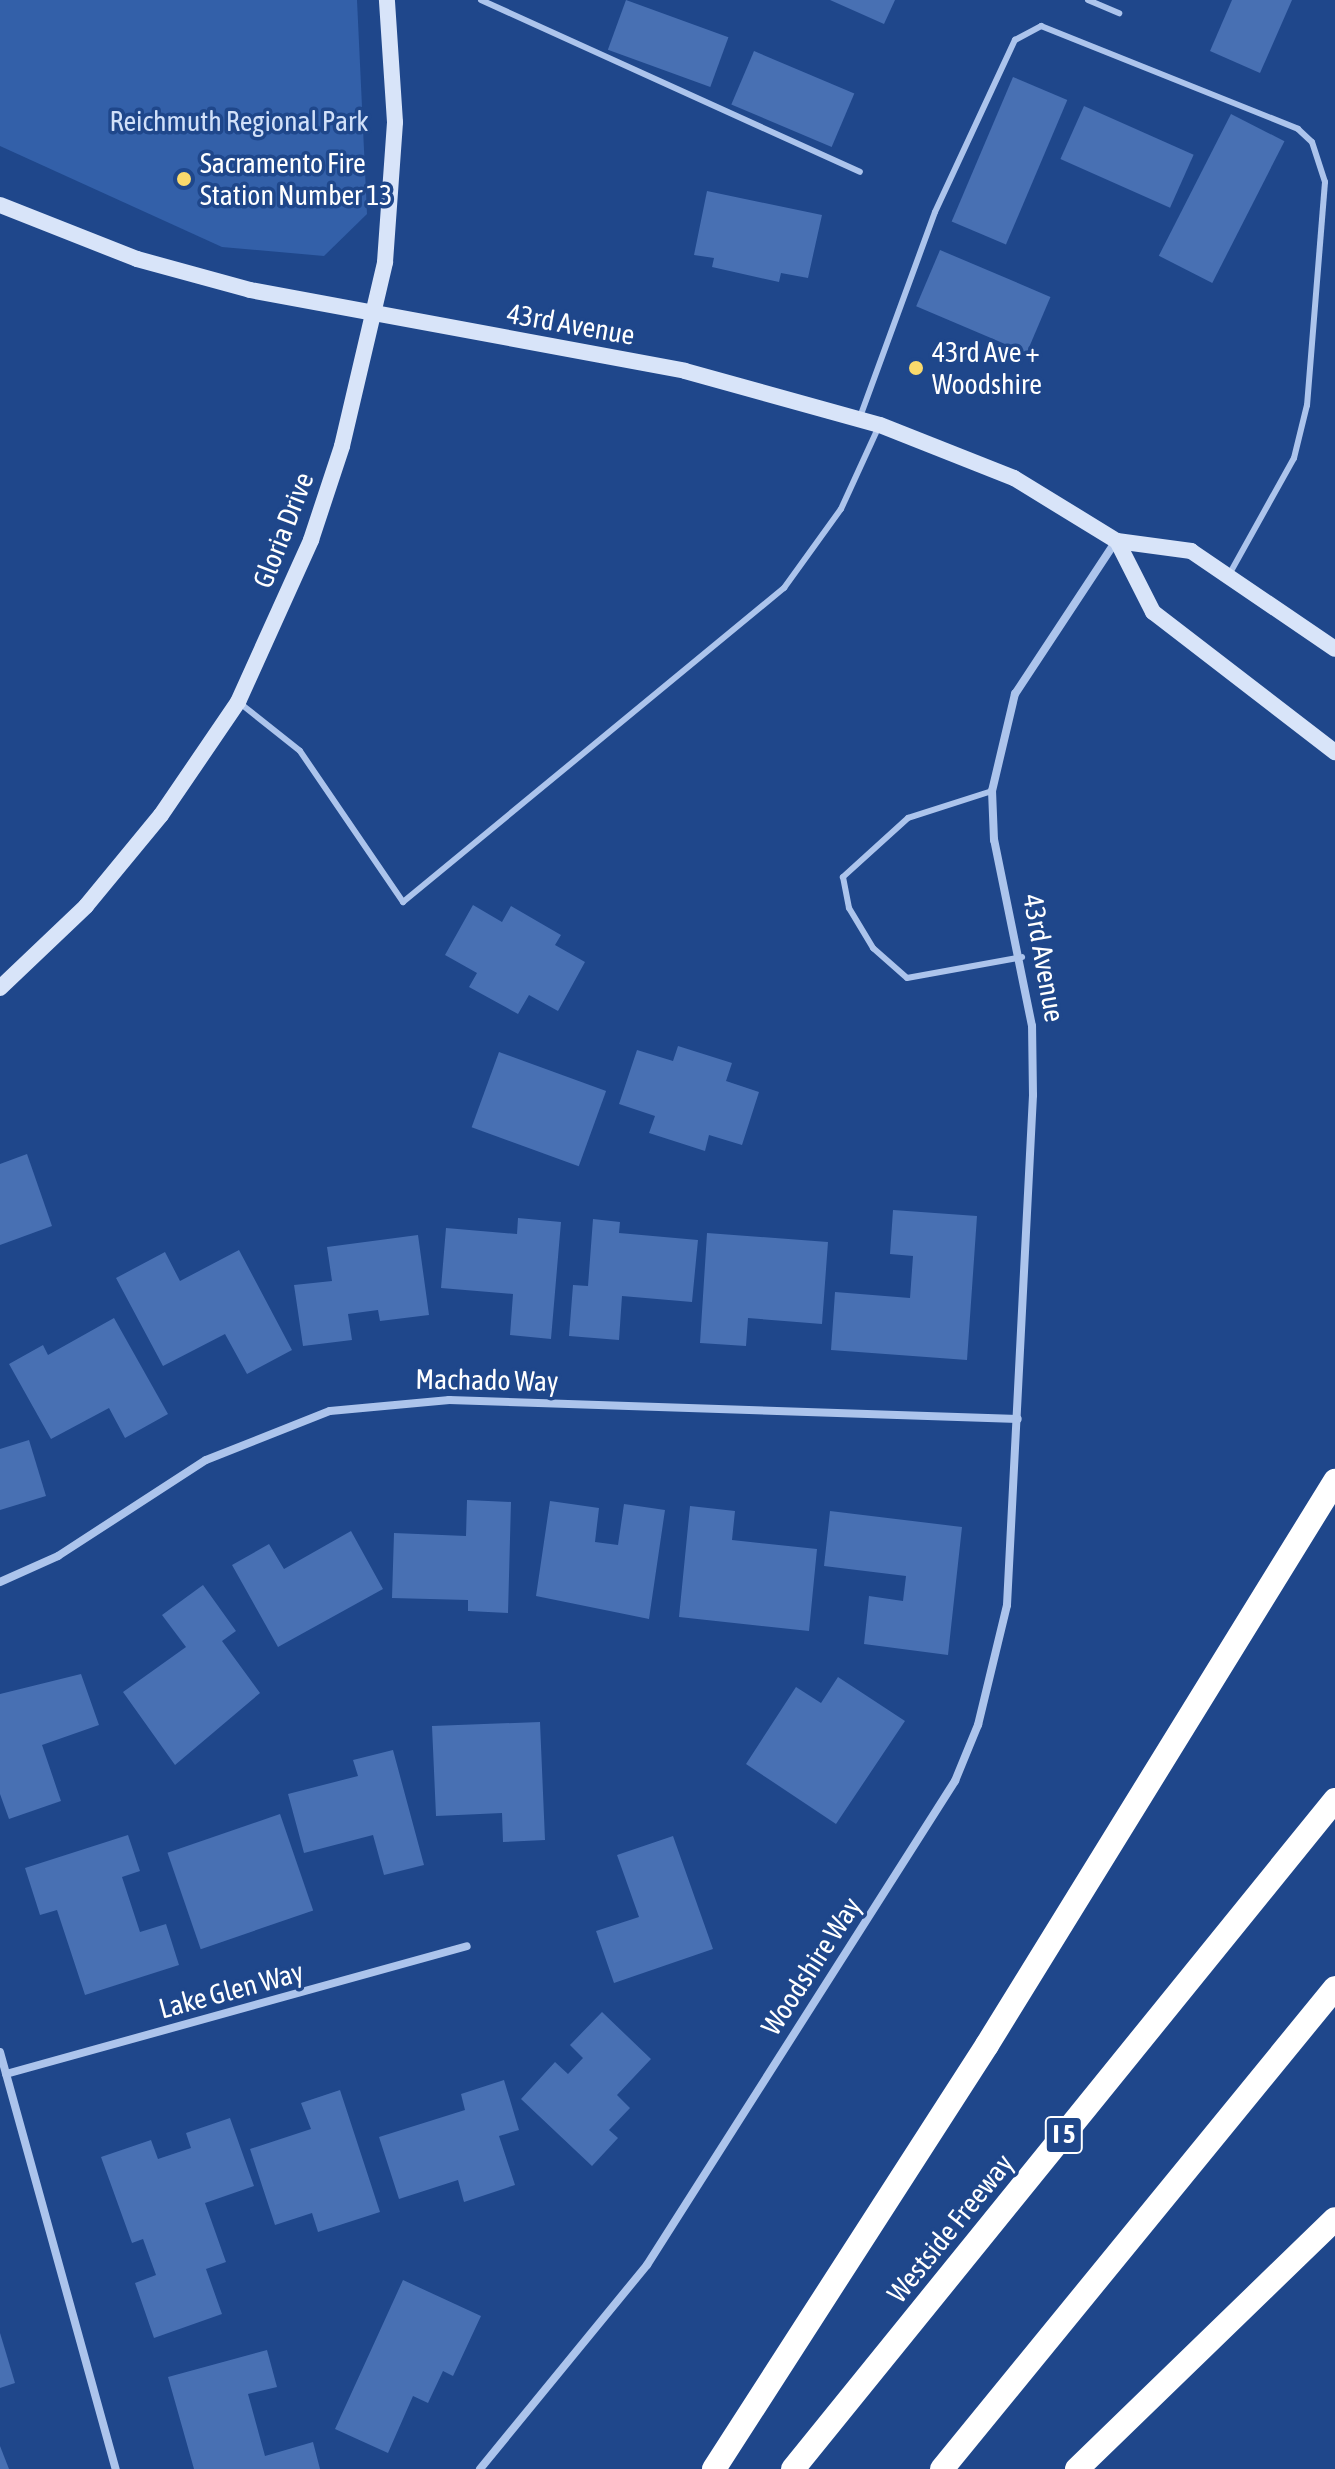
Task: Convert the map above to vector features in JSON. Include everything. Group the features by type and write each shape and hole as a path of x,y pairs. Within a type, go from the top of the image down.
{"highway":[{"path":"714,2469 987,2045 1335,1481"},
{"name":"Westside Freeway","path":"793,2469 1335,1800"},
{"path":"942,2469 1335,1988"},
{"path":"1077,2469 1335,2219"}],"street":[{"name":"Gloria Drive","path":"0,988 86,906 161,815 238,702 311,540 374,314 393,178 387,0"},
{"name":"43rd Avenue","path":"0,205 137,259 374,314 685,371 880,425 1014,478 1117,541 1191,551 1335,649"},
{"name":"43rd Avenue","path":"1018,1419 1033,1095 1022,957 994,840 992,791 1015,694 1117,541"},
{"path":"1117,541 1153,612 1335,752"},
{"name":"Machado Way","path":"0,1582 58,1556 206,1460 330,1411 449,1400 1018,1419"},
{"name":"Woodshire Way","path":"480,2469 647,2265 955,1781 1002,1641 1018,1419"},
{"name":"Lake Glen Way","path":"6,2074 467,1946"},
{"path":"0,2052 116,2469"}],"lane":[{"path":"481,0 860,172"},
{"path":"1088,0 1119,13"},
{"path":"859,419 935,212 1015,40 1041,26 1298,129 1312,142 1325,182 1307,405 1294,458 1229,575"},
{"path":"238,702 300,751 403,902 784,588 841,509 880,425"},
{"path":"992,791 908,818 843,877 849,908 873,948 907,978 1022,957"}],"green space":[{"name":"Reichmuth Regional Park","path":"0,0 357,0 367,214 324,256 222,247 0,146"}],"building":[{"path":"626,0 728,37 710,87 608,50"},
{"path":"830,0 895,0 884,24"},
{"path":"1232,0 1292,0 1260,73 1210,51"},
{"path":"754,51 854,94 832,147 731,104"},
{"path":"1013,77 1067,100 1006,245 952,222"},
{"path":"1084,106 1194,155 1170,208 1060,159"},
{"path":"1231,114 1284,141 1212,283 1159,256"},
{"path":"707,191 822,215 808,278 781,273 779,282 712,267 714,258 694,255"},
{"path":"940,250 1050,297 1027,353 916,306"},
{"path":"473,905 502,922 511,906 561,935 555,945 585,962 558,1011 529,995 518,1014 469,987 477,973 445,955"},
{"path":"678,1046 732,1063 726,1081 759,1092 742,1145 709,1135 705,1151 649,1133 655,1116 619,1104 637,1050 673,1061"},
{"path":"499,1052 606,1091 579,1166 472,1127"},
{"path":"27,1154 52,1226 0,1245 0,1164"},
{"path":"893,1210 977,1216 967,1360 831,1350 835,1292 910,1298 913,1256 890,1254"},
{"path":"518,1218 561,1222 551,1339 510,1335 513,1294 441,1288 446,1228 517,1234"},
{"path":"593,1219 620,1222 619,1233 698,1240 692,1302 622,1296 619,1340 569,1336 573,1285 588,1286"},
{"path":"707,1233 828,1242 822,1324 748,1318 746,1346 700,1343"},
{"path":"418,1235 429,1315 380,1321 378,1310 348,1314 352,1340 303,1346 294,1285 332,1281 327,1247"},
{"path":"239,1250 292,1350 247,1374 225,1334 163,1366 116,1278 165,1252 180,1281"},
{"path":"114,1318 168,1414 125,1438 109,1408 51,1439 9,1364 43,1345 48,1355"},
{"path":"29,1440 46,1496 0,1510 0,1449"},
{"path":"467,1500 511,1502 508,1613 468,1611 468,1600 392,1598 394,1533 466,1536"},
{"path":"550,1501 599,1508 595,1542 618,1545 624,1504 665,1510 649,1619 536,1596"},
{"path":"690,1506 735,1511 732,1540 817,1549 809,1631 679,1617"},
{"path":"830,1511 962,1527 948,1655 864,1644 869,1596 903,1601 906,1576 824,1566"},
{"path":"351,1531 383,1589 278,1647 232,1565 269,1544 284,1569"},
{"path":"203,1585 236,1631 222,1641 260,1693 175,1765 123,1692 186,1647 162,1615"},
{"path":"81,1674 99,1725 42,1745 61,1801 9,1819 0,1794 0,1694"},
{"path":"838,1677 905,1721 836,1824 746,1764 796,1687 821,1703"},
{"path":"540,1722 545,1840 503,1842 502,1813 436,1816 432,1726"},
{"path":"393,1750 424,1865 384,1875 373,1835 304,1853 288,1794 358,1776 353,1760"},
{"path":"280,1814 313,1910 201,1949 167,1853"},
{"path":"128,1835 140,1871 122,1877 140,1932 166,1924 179,1965 85,1995 57,1910 40,1915 25,1868"},
{"path":"673,1836 713,1949 614,1983 596,1931 639,1917 617,1855"},
{"path":"602,2012 651,2059 617,2095 630,2108 609,2130 618,2138 592,2166 521,2099 555,2062 568,2074 583,2058 570,2045"},
{"path":"504,2080 519,2130 499,2136 515,2185 464,2202 458,2180 399,2199 379,2137 465,2110 461,2094"},
{"path":"340,2090 380,2212 318,2232 312,2213 275,2225 250,2149 311,2129 301,2103"},
{"path":"230,2118 254,2186 205,2203 226,2262 206,2269 222,2314 154,2338 135,2283 156,2275 143,2239 132,2243 101,2157 151,2140 158,2159 191,2148 186,2133"},
{"path":"403,2280 481,2316 453,2376 443,2371 428,2403 413,2396 388,2453 335,2429"},
{"path":"0,2333 15,2383 0,2388"},
{"path":"267,2350 277,2387 248,2394 265,2456 313,2442 320,2469 194,2469 168,2377"},
{"path":"0,2446 9,2469 0,2469"}],"place":[{"name":"Sacramento Fire Station Number 13","path":"184,179"},
{"name":"43rd Ave + Woodshire","path":"916,368"}]}
